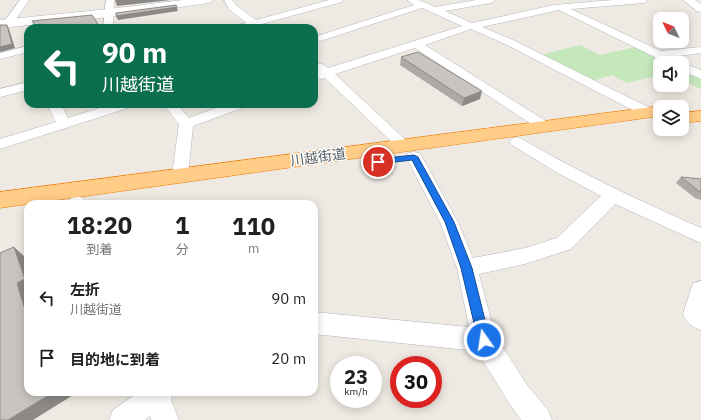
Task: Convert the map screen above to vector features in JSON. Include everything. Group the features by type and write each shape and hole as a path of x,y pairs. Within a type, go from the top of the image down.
{"highway":[{"path":"689,107 701,105"},
{"name":"川越街道","path":"93,200 409,151 544,126 653,115"},
{"name":"川越街道","path":"0,200 180,175 409,151 517,142 653,116"},
{"path":"689,117 701,116"},
{"path":"0,214 24,211"}],"street":[{"path":"4,23 25,0"},
{"path":"108,24 110,0"},
{"path":"4,23 109,13 209,0"},
{"path":"228,0 232,7 255,24"},
{"path":"264,24 339,0"},
{"path":"411,0 509,42 653,114"},
{"path":"435,10 491,0"},
{"path":"548,0 561,8 659,55 701,50"},
{"path":"320,75 472,26 561,8 644,0"},
{"path":"688,0 701,9"},
{"path":"318,39 423,5"},
{"path":"416,44 544,126"},
{"path":"0,56 24,50"},
{"path":"689,69 701,75"},
{"path":"320,75 409,151 449,222 467,268 484,340 518,394 538,420"},
{"path":"0,94 24,87"},
{"path":"56,108 64,124"},
{"path":"0,144 114,108"},
{"path":"173,108 186,124 180,175"},
{"path":"186,124 229,108"},
{"path":"517,142 569,173 612,196 701,236"},
{"path":"467,268 526,256 564,244 612,196"},
{"path":"701,290 694,314 701,320"},
{"path":"318,323 484,340"},
{"path":"123,420 154,396"},
{"path":"159,396 165,420"}],"green space":[{"path":"580,45 600,55 636,47 654,56 653,77 627,83 612,75 592,81 540,55"},
{"path":"689,73 701,79 701,89 689,83"}],"building":[{"path":"176,5 177,7 116,16 116,13"},
{"path":"92,15 98,24 34,24 32,21"},
{"path":"0,25 7,25 12,44 0,47"},
{"path":"418,52 482,91 464,98 401,57"},
{"path":"681,177 701,179 701,192 700,192"},
{"path":"14,247 24,276 24,280 17,283 24,307 24,396 47,396 8,420 0,420 0,253"}],"route":[{"path":"378,162 414,157 449,222 467,268 484,340"}]}
